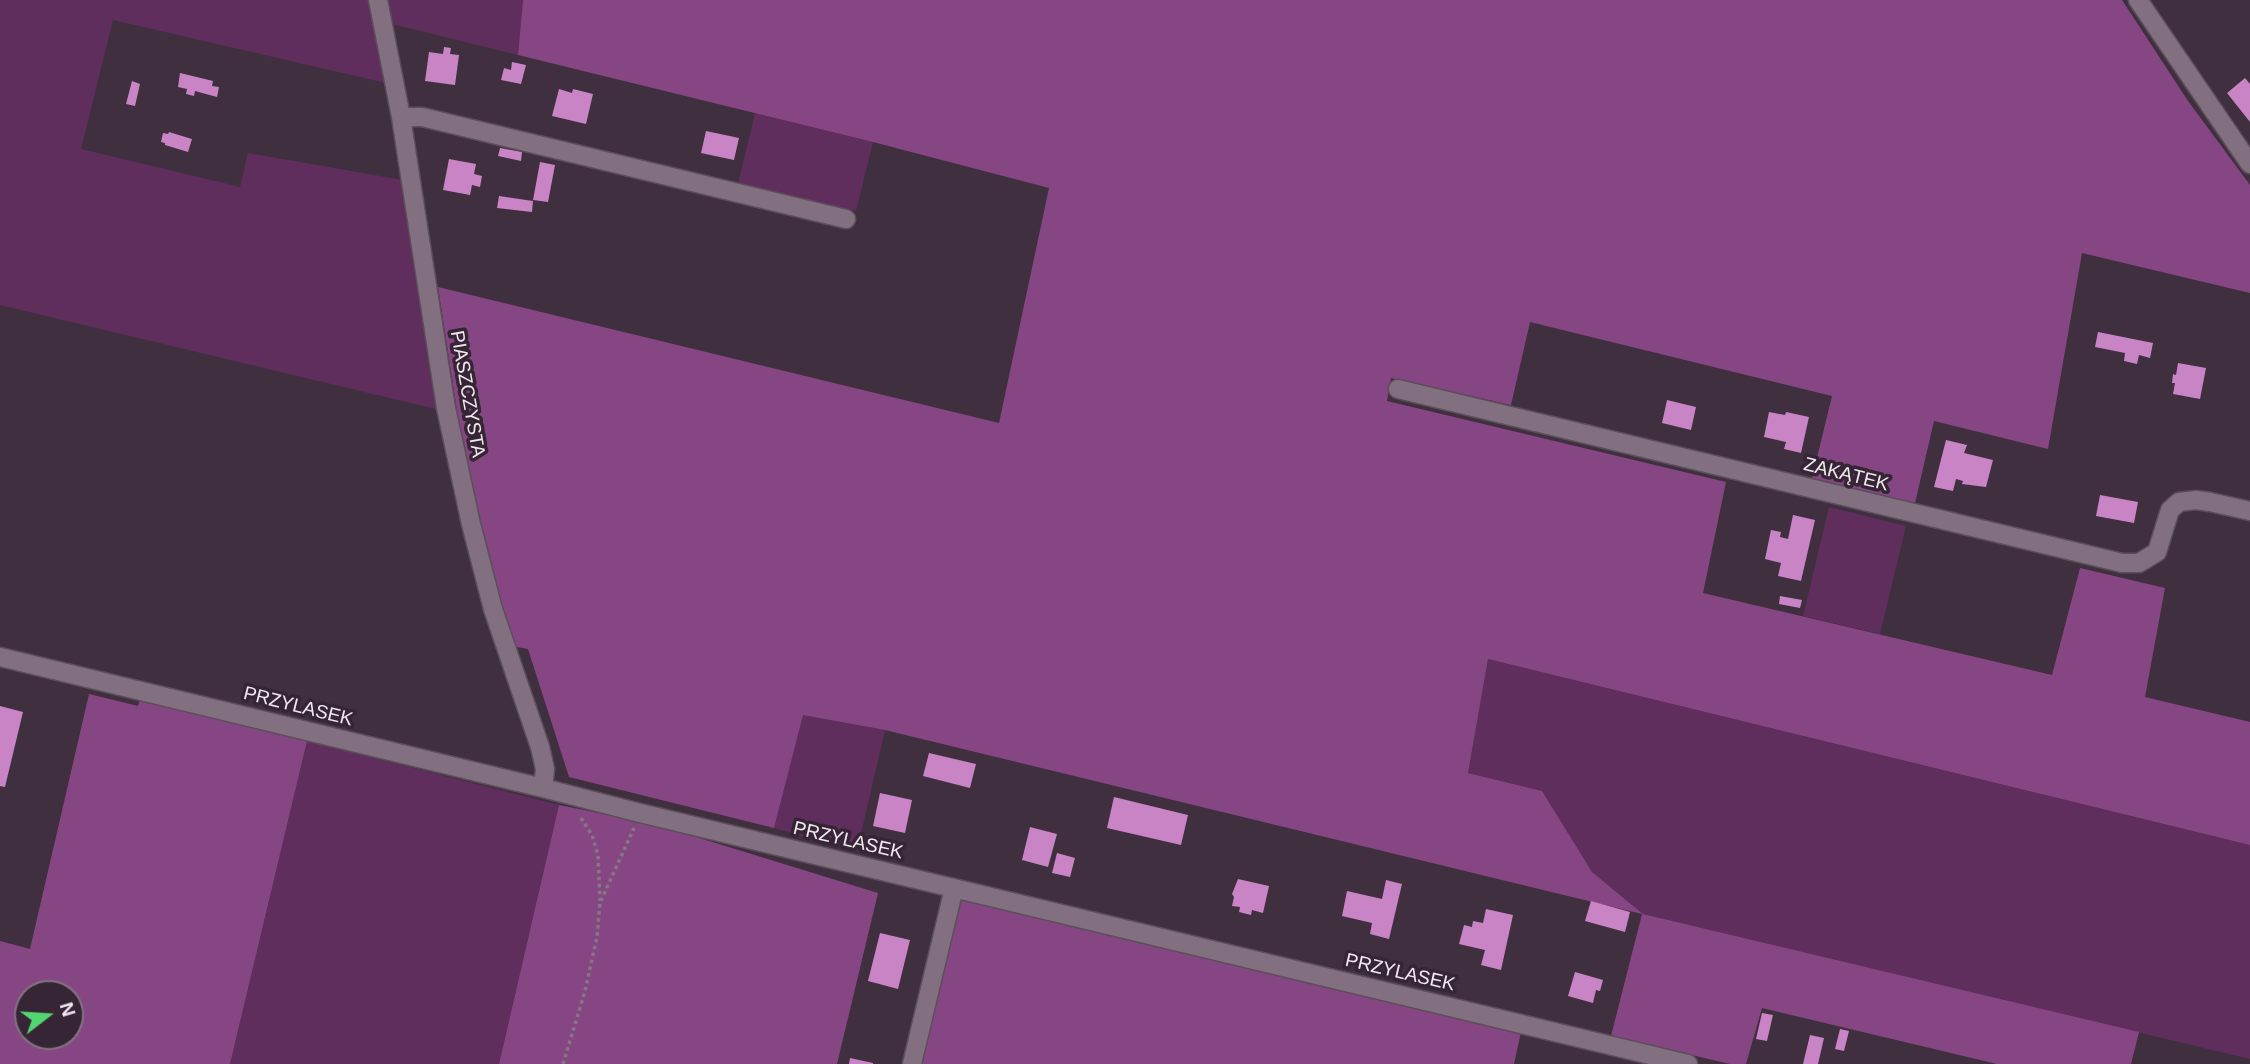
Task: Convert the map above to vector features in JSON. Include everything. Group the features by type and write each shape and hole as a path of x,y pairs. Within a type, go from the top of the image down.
{"street":[{"name":"PIASZCZYSTA","path":"379,0 401,117 446,408 471,524 494,609 540,747 544,788"},
{"path":"2138,0 2250,164"},
{"path":"401,117 422,117 846,219"},
{"name":"ZAKĄTEK","path":"1398,389 2122,563 2139,563 2157,552 2170,510 2179,502 2203,501 2250,511"},
{"name":"PRZYLASEK","path":"0,657 1667,1062 1688,1064"},
{"path":"912,1064 954,888"}],"path":[{"path":"563,1064 585,991 597,937 600,903 598,855 592,835 569,794"},
{"path":"600,903 640,813"}],"shaded area":[{"path":"0,0 371,0 386,83 113,20 81,149 240,187 248,153 403,180 440,410 0,305"},
{"path":"387,0 523,0 518,55 392,24"},
{"path":"523,0 2122,0 2188,101 2250,185 2250,293 2082,253 2048,449 1934,421 1915,503 1812,478 1832,396 1530,322 1511,405 1391,378 1387,401 1726,482 1703,593 2052,675 2080,568 2165,588 2145,697 2250,722 2250,845 1488,659 1468,773 1542,791 1592,872 1643,914 2139,1032 2131,1064 1997,1064 1762,1008 1746,1064 1730,1064 1611,1036 1642,914 885,730 803,715 774,828 569,777 528,649 511,646 482,542 465,463 438,287 999,423 1049,188 518,55"},
{"path":"755,113 873,142 856,211 738,184"},
{"path":"1829,507 1906,526 1880,634 1803,616"},
{"path":"1488,659 2250,845 2250,1059 1643,914 1592,872 1542,791 1468,773"},
{"path":"89,694 138,706 140,699 307,741 230,1064 0,1064 0,941 30,949"},
{"path":"802,714 885,730 857,851 774,828"},
{"path":"307,741 559,805 499,1064 230,1064"},
{"path":"559,805 654,824 878,893 837,1064 499,1064"},
{"path":"961,896 1521,1032 1514,1064 920,1064"}],"building":[{"path":"444,47 451,48 450,54 459,55 455,85 425,81 429,52 443,54"},
{"path":"512,62 526,65 521,84 501,80 504,68 511,70"},
{"path":"180,73 213,81 212,86 219,87 217,97 195,91 194,96 186,94 187,89 178,87"},
{"path":"2245,78 2250,84 2250,122 2227,93"},
{"path":"132,81 140,84 135,106 126,104"},
{"path":"559,89 593,94 586,124 552,116"},
{"path":"706,131 739,138 734,160 701,153"},
{"path":"169,132 192,139 188,152 161,142 163,133"},
{"path":"500,148 522,152 521,161 498,156"},
{"path":"449,159 476,164 474,174 482,176 480,187 472,185 470,195 443,190"},
{"path":"540,162 555,165 548,202 533,200"},
{"path":"499,196 533,201 532,212 497,208"},
{"path":"2098,332 2153,343 2150,358 2139,355 2137,364 2124,361 2125,353 2095,347"},
{"path":"2178,363 2206,368 2200,399 2173,394 2173,374 2176,375"},
{"path":"1667,400 1696,407 1691,430 1662,423"},
{"path":"1769,412 1785,415 1786,412 1809,417 1801,453 1784,449 1786,442 1764,437"},
{"path":"1946,440 1967,445 1964,453 1993,460 1986,487 1962,484 1963,481 1956,479 1953,491 1934,487"},
{"path":"2100,495 2138,502 2134,523 2096,516"},
{"path":"1793,515 1815,520 1801,581 1778,576 1781,563 1765,559 1771,530 1781,532 1780,537 1788,539"},
{"path":"1780,596 1802,600 1800,608 1779,604"},
{"path":"0,706 23,712 5,787 0,786"},
{"path":"929,753 976,764 970,788 923,776"},
{"path":"880,793 912,800 905,833 873,826"},
{"path":"1114,797 1188,815 1181,845 1107,828"},
{"path":"1030,827 1057,834 1048,867 1022,860"},
{"path":"1057,853 1075,858 1070,877 1052,873"},
{"path":"1238,879 1269,886 1263,913 1252,910 1251,915 1239,912 1240,907 1232,906 1232,894"},
{"path":"1386,880 1402,884 1389,939 1370,934 1372,923 1342,916 1347,891 1382,899"},
{"path":"1591,901 1630,912 1625,932 1585,921"},
{"path":"1486,909 1513,915 1501,970 1481,965 1485,950 1459,944 1464,925 1472,927 1473,921 1483,923"},
{"path":"880,933 910,940 898,989 868,981"},
{"path":"1575,972 1603,980 1600,991 1596,990 1593,1003 1568,996"},
{"path":"1762,1013 1773,1015 1767,1041 1756,1039"},
{"path":"1840,1029 1849,1031 1844,1051 1835,1049"},
{"path":"1810,1035 1824,1038 1818,1064 1803,1064"},
{"path":"850,1058 873,1063 873,1064 849,1064"}]}
